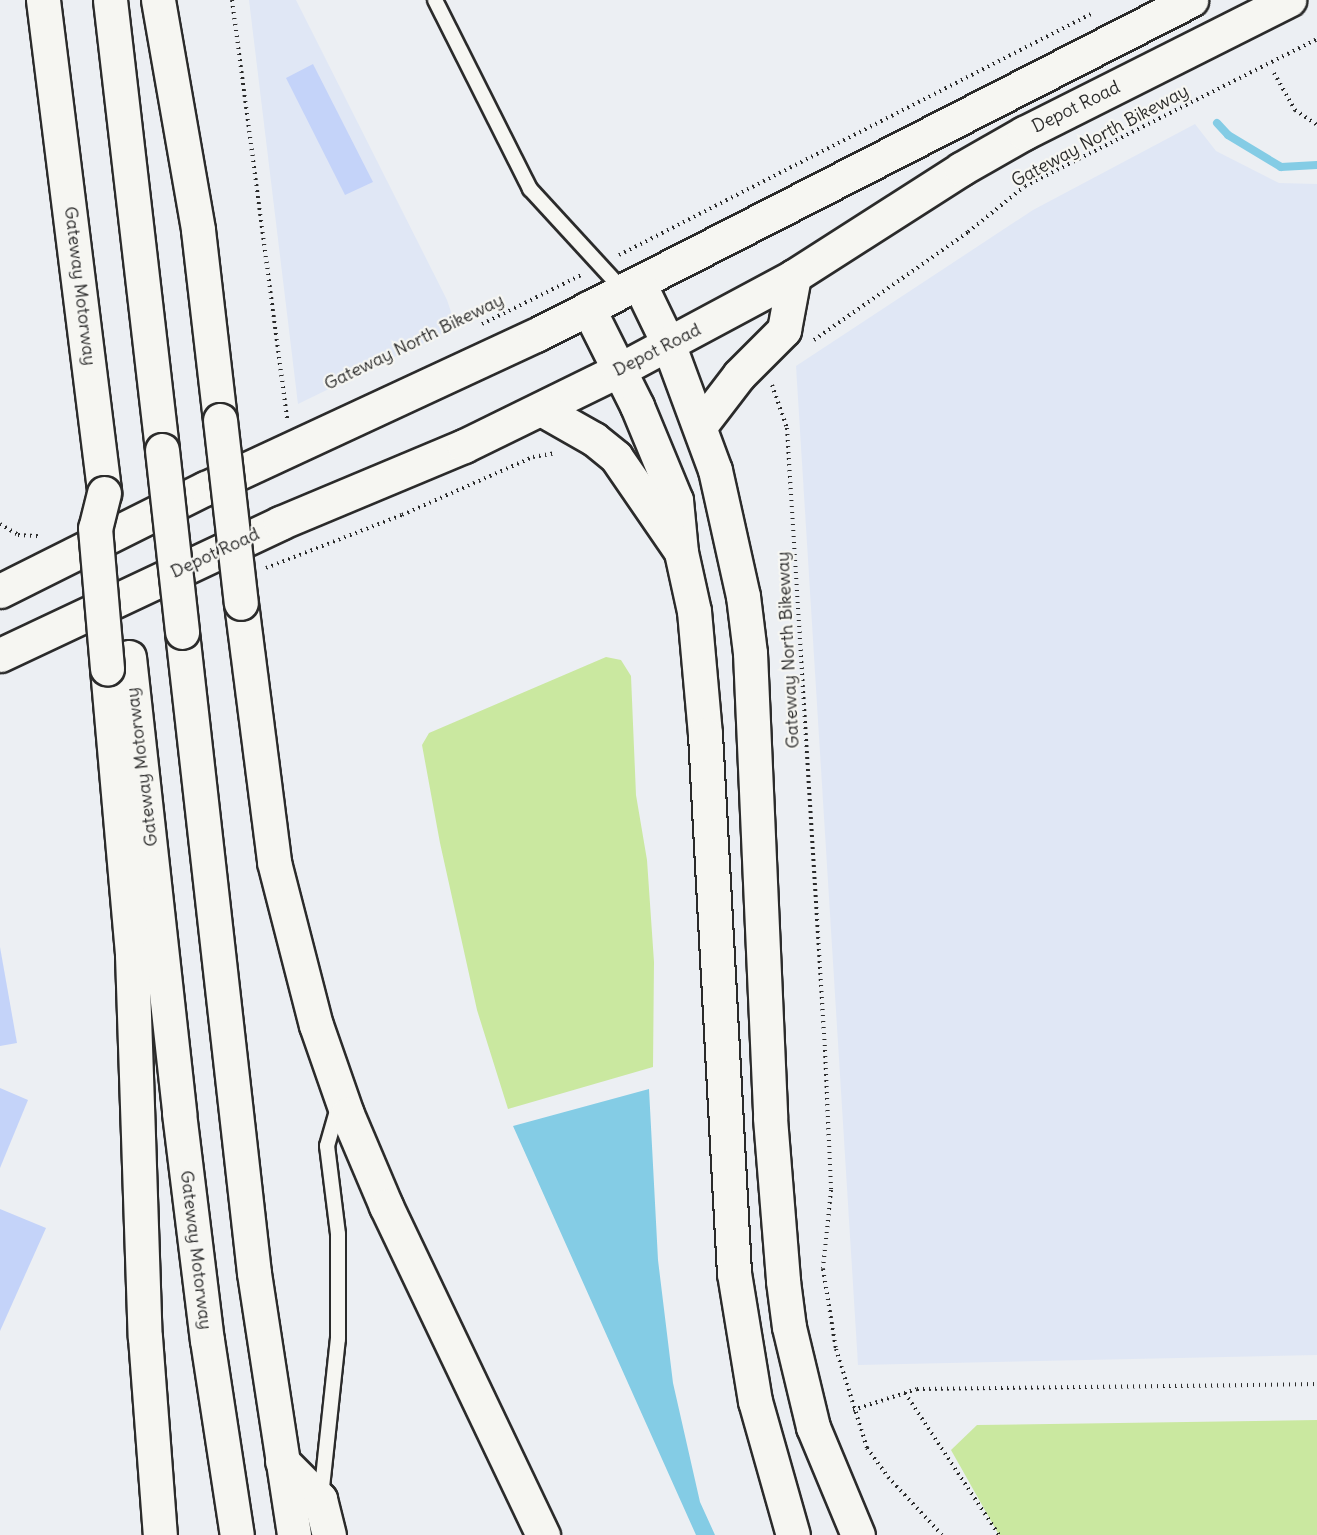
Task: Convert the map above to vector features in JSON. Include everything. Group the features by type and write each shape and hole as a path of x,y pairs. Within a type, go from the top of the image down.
{"main road":[{"name":"Gateway Motorway","path":"43,0 104,486 115,528 118,662 237,1535"},
{"path":"110,0 254,1273 294,1535"},
{"path":"158,0 198,230 241,603 278,881 295,955 342,1098 386,1206 543,1535"},
{"path":"0,591 206,488 393,405 632,287 1191,0"},
{"name":"Depot Road","path":"0,655 280,523 464,446 619,370 794,276 961,169 1024,133 1289,0"},
{"path":"700,426 739,375 784,330 794,276"},
{"path":"632,287 668,343 700,426 726,512 750,653 770,1118 789,1327 813,1427 858,1535"},
{"path":"588,308 619,370 676,500 681,552 694,612 704,723 734,1273 755,1401 793,1535"},
{"path":"541,409 594,439 616,457 681,552"},
{"path":"118,662 132,955 145,1337 160,1535"},
{"path":"282,1461 320,1499 329,1535"}],"lane":[{"path":"435,0 530,189 600,265 632,287"},
{"path":"320,1499 338,1339 339,1246 327,1136 342,1098"}],"path":[{"path":"232,0 287,419 297,414"},
{"name":"Gateway North Bikeway","path":"477,326 1095,13"},
{"name":"Gateway North Bikeway","path":"807,344 968,232 1025,186 1317,39"},
{"path":"1274,73 1295,110 1317,125"},
{"name":"Gateway North Bikeway","path":"772,378 771,388 782,406 788,428 825,1050 831,1190 823,1269 836,1349 853,1410 867,1448 881,1468 942,1535"},
{"path":"259,572 402,515 533,456 560,453"},
{"path":"853,1410 917,1389 1317,1384"},
{"path":"905,1393 999,1535"}],"shaded area":[{"path":"249,0 296,0 447,300 456,327 298,404"},
{"path":"1195,124 1216,151 1279,183 1317,184 1317,1355 858,1365 796,366 1033,210"}],"green space":[{"path":"606,657 621,660 631,676 636,795 647,860 654,962 653,1067 508,1109 477,1010 440,843 422,745 429,733"},
{"path":"1317,1420 1317,1535 999,1535 951,1450 977,1425"}],"water":[{"path":"649,1089 658,1260 673,1383 700,1502 715,1535 696,1535 513,1126"}],"building":[{"path":"313,64 373,182 345,195 286,78"},
{"path":"0,947 17,1043 0,1046"},
{"path":"0,1088 28,1100 0,1168"},
{"path":"0,1209 46,1228 0,1331"}],"waterway":[{"path":"1217,123 1228,135 1281,167 1317,165"}]}
